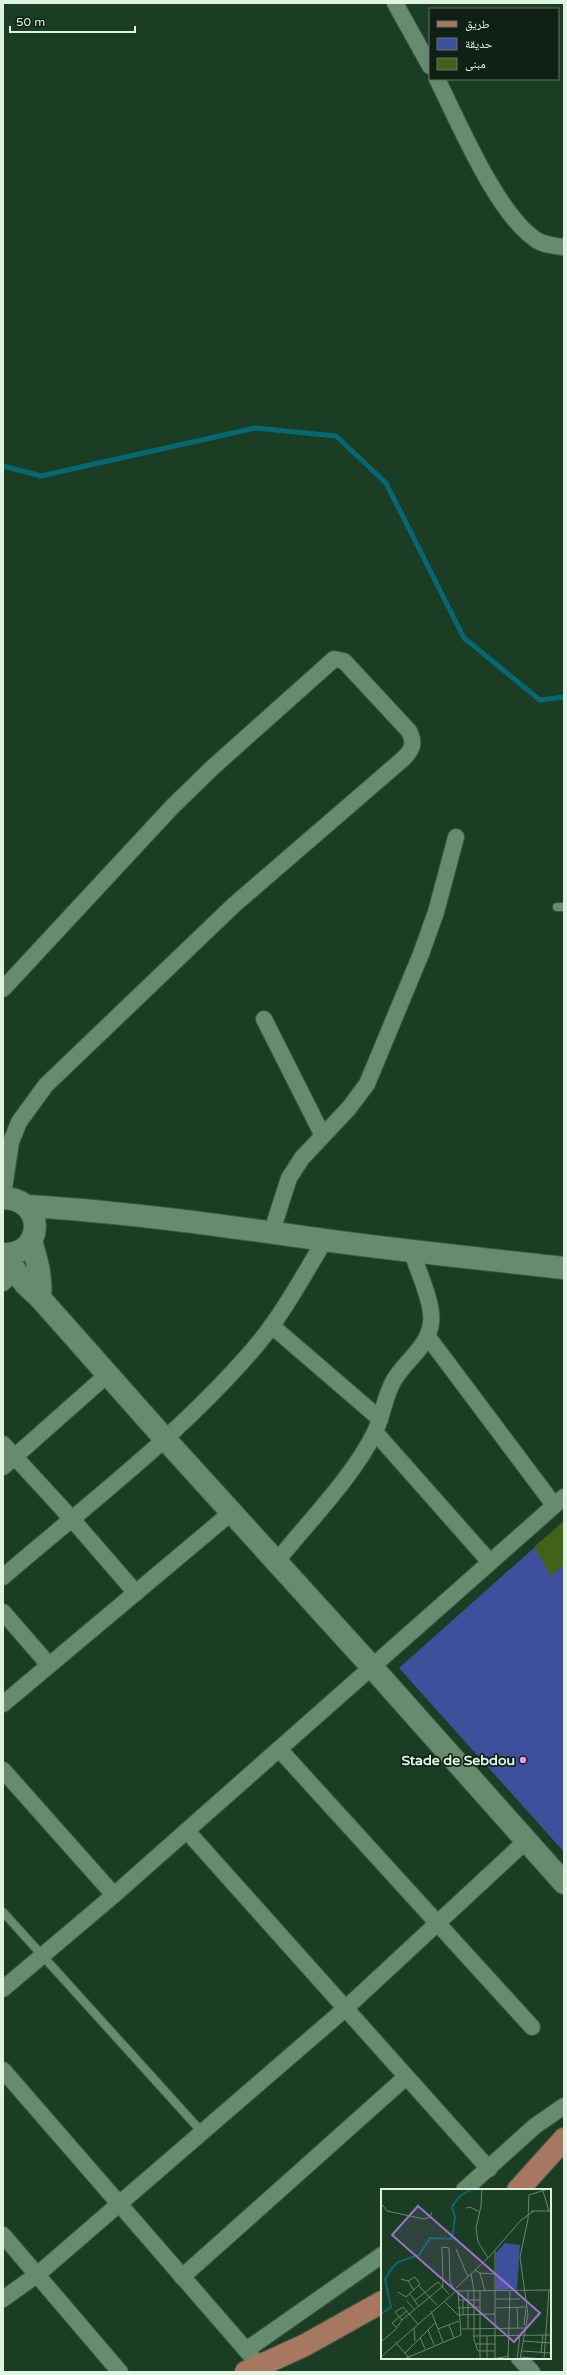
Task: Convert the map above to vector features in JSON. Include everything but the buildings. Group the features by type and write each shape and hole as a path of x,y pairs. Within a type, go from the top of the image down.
{"main road":[{"path":"3,1197 16,1200 27,1206 272,1231 325,1240 564,1268"},
{"path":"27,1206 33,1214 33,1236 41,1287 40,1298"},
{"path":"68,1209 50,1218 6,1266 40,1298 564,1883"},
{"path":"519,2189 564,2139"},
{"path":"253,2369 346,2323 381,2303"}],"street":[{"path":"394,3 429,64"},
{"path":"438,80 496,194 511,216 536,240 546,244 564,247"},
{"path":"3,989 182,798 255,728 334,659 344,661 409,731 413,740 413,747 403,759 235,904 46,1085 19,1122 11,1142 5,1169 3,1197"},
{"path":"272,1231 289,1178 302,1158 322,1134 353,1102 367,1084 422,954 436,912 456,837"},
{"path":"264,1019 322,1134"},
{"path":"3,1577 165,1439 228,1377 272,1326 325,1240"},
{"path":"277,1561 346,1476 377,1426 383,1404 394,1379 428,1337 432,1321 429,1305 411,1250"},
{"path":"272,1326 377,1426 489,1561"},
{"path":"3,1989 187,1831 489,1561 559,1501 428,1337"},
{"path":"9,1462 108,1374"},
{"path":"3,1444 9,1462 71,1518 136,1593"},
{"path":"3,1704 232,1512"},
{"path":"3,1612 49,1665"},
{"path":"279,1749 532,2027"},
{"path":"3,1770 114,1895"},
{"path":"187,1831 489,2169"},
{"path":"3,2299 38,2274 201,2131 346,2008 526,1841"},
{"path":"3,2070 246,2350 253,2369"},
{"path":"182,2277 406,2077"},
{"path":"465,2189 535,2126 564,2106"},
{"path":"3,2235 38,2274 120,2372"},
{"path":"246,2350 381,2256"},
{"path":"519,2359 532,2372"}],"lane":[{"path":"3,1912 201,2131"}],"green space":[{"name":"Stade de Sebdou","path":"564,1521 564,1852 399,1668"}],"waterway":[{"path":"3,466 41,476 255,428 336,436 386,483 464,638 540,700 564,697"}],"place":[{"name":"Stade de Sebdou","path":"523,1760"}]}
